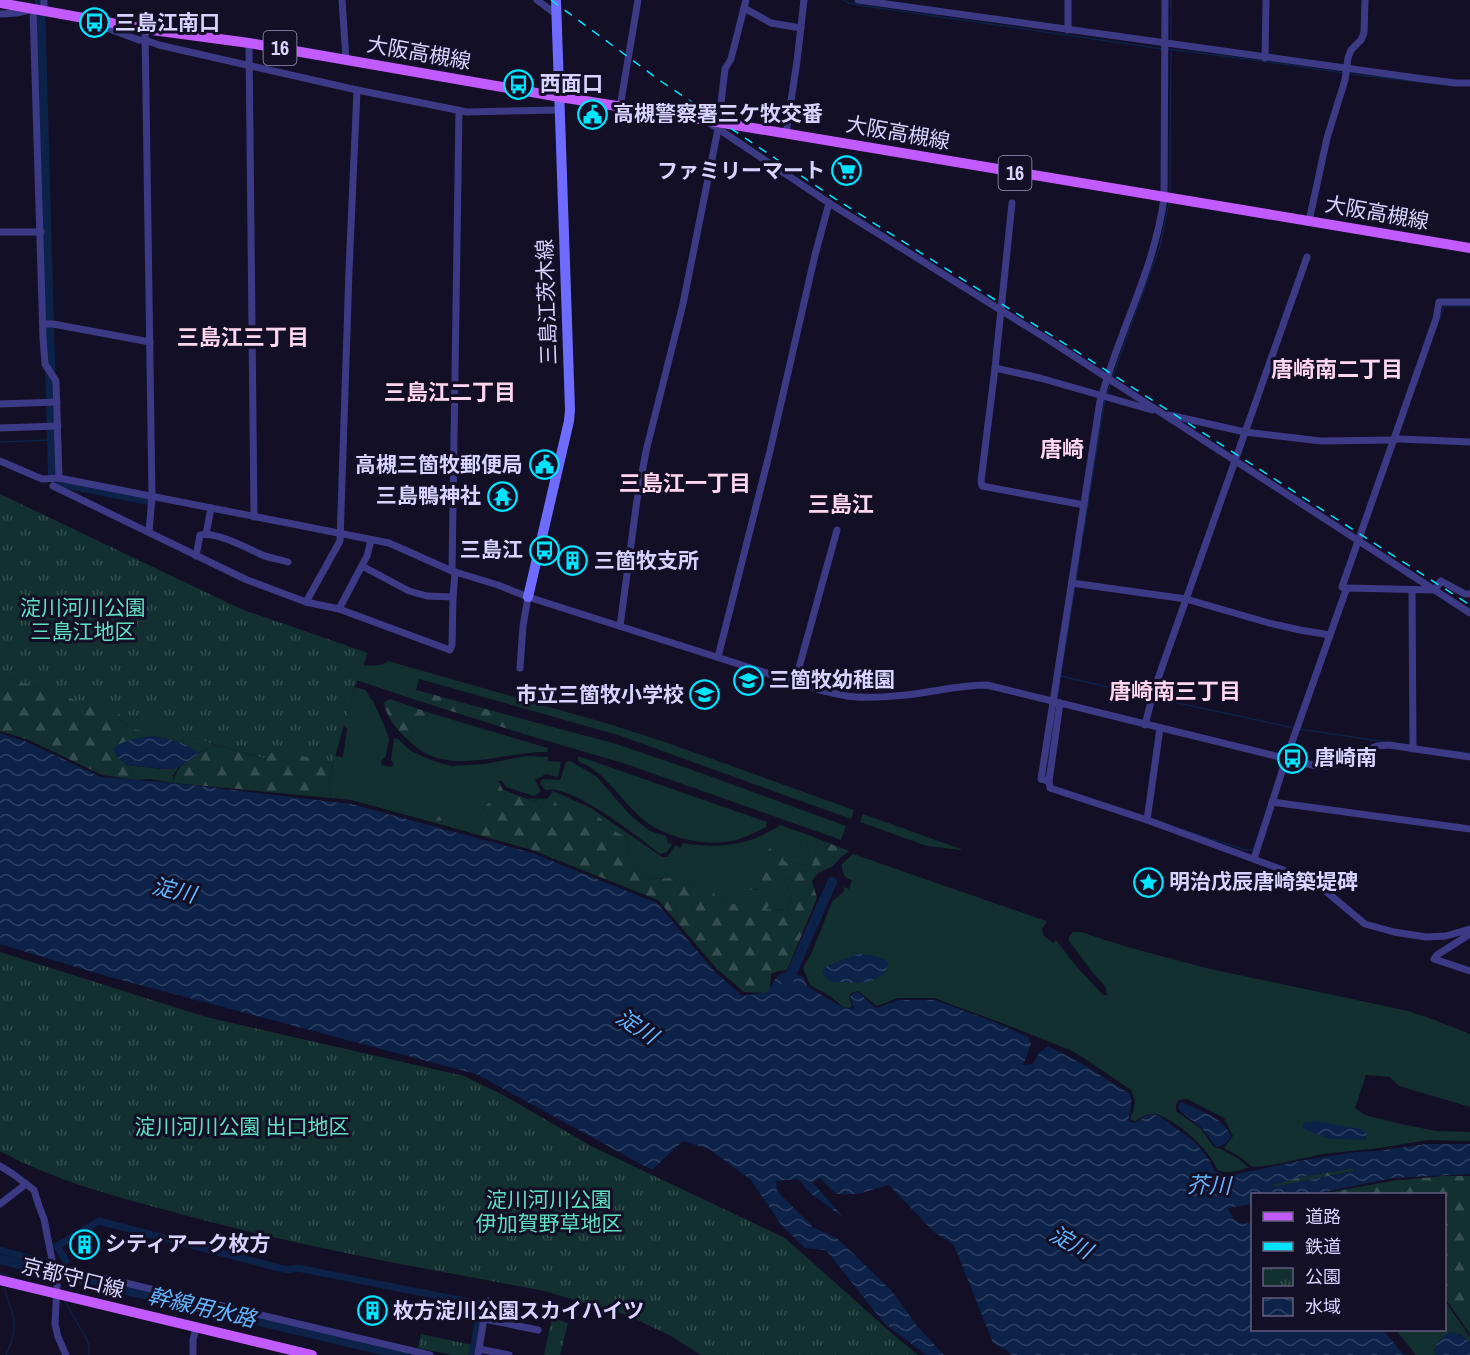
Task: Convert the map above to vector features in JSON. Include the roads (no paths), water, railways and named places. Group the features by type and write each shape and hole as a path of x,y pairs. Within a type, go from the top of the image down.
{"main road":[{"name":"三島江茨木線","path":"528,597 570,410 556,0"},
{"name":"大阪高槻線","path":"0,3 40,6 145,35 249,43 705,120 718,126 786,134 1470,248"},
{"name":"京都守口線","path":"0,1280 312,1355"}],"street":[{"path":"342,0 346,60"},
{"path":"537,0 557,15"},
{"path":"620,107 638,0"},
{"path":"620,626 646,451 683,304 718,126 725,69 731,59 746,0"},
{"path":"786,134 804,0"},
{"path":"858,0 1346,69 1442,82 1470,83"},
{"path":"1068,0 1068,30"},
{"path":"1165,0 1164,198 1161,221 1153,253 1102,395 1071,583 1050,788 1147,820 1317,884 1365,924 1426,937 1446,936 1470,929"},
{"path":"1265,58 1266,0"},
{"path":"1309,221 1327,138 1345,80 1351,50 1365,33 1365,0"},
{"path":"0,14 16,13 40,6 43,324 45,364 56,381 59,478"},
{"path":"744,9 771,23 801,28"},
{"path":"145,35 159,45 459,111 560,110"},
{"path":"145,35 152,496 148,532"},
{"path":"249,43 254,517"},
{"path":"306,602 340,541 357,90"},
{"path":"53,486 247,580 306,602 339,609 450,650 453,597 459,111"},
{"path":"718,126 829,203 1107,378 1470,613"},
{"path":"718,657 829,203"},
{"path":"1012,203 982,486 1084,505"},
{"path":"0,232 41,232"},
{"path":"1145,724 1154,690 1307,256"},
{"path":"1346,590 1342,588 1436,319 1439,302 1470,302"},
{"path":"43,324 150,342"},
{"path":"995,368 1245,432 1321,441 1400,439 1470,442"},
{"path":"0,404 57,402"},
{"path":"0,428 58,426"},
{"path":"0,461 42,479 59,478 389,543 453,571 528,597 820,690 847,696 925,693 970,685 987,685 1316,766 1331,766 1377,746 1389,745 1470,757"},
{"path":"206,534 211,508"},
{"path":"795,682 837,530"},
{"path":"196,556 200,535 206,534 233,542 259,554 288,562"},
{"path":"339,609 367,556 370,540"},
{"path":"362,566 409,591 427,596 453,597"},
{"path":"1435,590 1441,581 1470,594"},
{"path":"1071,583 1186,599 1269,623 1330,635"},
{"path":"1346,590 1348,588 1435,590"},
{"path":"1254,860 1286,759 1346,590"},
{"path":"1412,591 1413,749"},
{"path":"520,668 522,626 528,597"},
{"path":"1147,820 1160,728"},
{"path":"1272,802 1470,829"},
{"path":"1470,934 1434,959 1470,971"},
{"path":"0,1166 33,1190 44,1219 57,1285 55,1324 66,1355"},
{"path":"0,1204 26,1184"},
{"path":"54,1266 430,1355"},
{"path":"489,1300 478,1352 508,1355"},
{"path":"484,1319 538,1330"},
{"path":"193,1355 196,1328"}],"water":[{"path":"0,733 27,742 101,777 174,783 351,804 532,853 657,903 714,971 742,996 764,993 770,990 779,975 791,973 803,977 808,987 842,1007 854,1008 850,997 858,992 876,1008 899,1000 935,1000 997,1023 1028,1037 1031,1044 1023,1065 1033,1064 1039,1053 1048,1046 1081,1063 1130,1094 1129,1121 1134,1123 1148,1115 1159,1116 1194,1141 1215,1171 1225,1175 1356,1152 1426,1144 1470,1144 1470,1174 1392,1178 1320,1193 1251,1193 1251,1204 1228,1208 1237,1222 1251,1223 1251,1331 1384,1331 1404,1355 1011,1355 993,1343 954,1245 934,1232 889,1185 858,1194 836,1194 820,1178 813,1183 844,1218 810,1193 798,1179 776,1181 777,1191 813,1227 838,1239 891,1290 918,1327 944,1355 926,1355 884,1323 826,1250 805,1248 782,1226 751,1180 709,1149 683,1141 652,1170 476,1074 106,976 0,944","holes":["1354,1168 1354,1171 1274,1187 1271,1185 1305,1176"]},
{"path":"154,736 183,743 199,753 178,768 162,769 127,765 118,758 113,750 126,741"},
{"path":"858,954 866,954 888,962 883,974 872,981 857,983 831,981 822,974 823,969 827,966"},
{"path":"1182,1102 1217,1119 1231,1136 1227,1142 1216,1147 1202,1128 1180,1111 1178,1107"},
{"path":"1315,1121 1361,1129 1367,1133 1366,1140 1330,1139 1303,1129 1303,1123"},
{"path":"1449,1332 1463,1336 1470,1343 1470,1355 1435,1355 1437,1344"}],"waterway":[{"path":"40,0 53,474 55,480 59,482 149,500"},
{"path":"844,0 865,6 1163,49"},
{"path":"1171,0 1171,42"},
{"path":"1168,49 1344,73"},
{"path":"1170,192 1171,50"},
{"path":"1349,74 1457,86"},
{"path":"1112,378 1160,246 1169,203"},
{"path":"1440,319 1444,306 1470,306"},
{"path":"1107,395 1111,382"},
{"path":"1083,535 1105,399"},
{"path":"0,442 52,440"},
{"path":"1076,580 1082,540"},
{"path":"1057,699 1075,585"},
{"path":"1061,676 1150,697"},
{"path":"1155,698 1294,728"},
{"path":"1047,764 1054,718"},
{"path":"1299,729 1386,742"},
{"path":"1447,750 1470,753"},
{"path":"1045,777 1046,770"},
{"path":"1183,830 1246,850 1253,850 1261,827"},
{"path":"786,986 832,882"},
{"path":"66,1261 57,1246 99,1221 287,1270 298,1268 479,1304 481,1308 472,1355"},
{"path":"0,1250 50,1264 48,1271"},
{"name":"幹線用水路","path":"0,1259 404,1355"},
{"name":"幹線用水路","path":"48,1271 53,1279"},
{"path":"0,1273 7,1275"},
{"path":"5,1289 14,1326 13,1337 6,1355"},
{"path":"64,1299 87,1340 89,1355"}],"railway":[{"path":"551,0 662,82 831,196 1470,605"}],"place":[{"name":"三島江南口","path":"94,23"},
{"name":"西面口","path":"519,84"},
{"name":"高槻警察署三ケ牧交番","path":"592,114"},
{"name":"ファミリーマート","path":"846,171"},
{"name":"高槻三箇牧郵便局","path":"544,465"},
{"name":"三島鴨神社","path":"502,496"},
{"name":"三島江","path":"544,550"},
{"name":"三箇牧支所","path":"573,561"},
{"name":"三箇牧幼稚園","path":"748,680"},
{"name":"市立三箇牧小学校","path":"705,695"},
{"name":"唐崎南","path":"1293,758"},
{"name":"明治戊辰唐崎築堤碑","path":"1148,882"},
{"name":"シティアーク枚方","path":"84,1244"},
{"name":"枚方淀川公園スカイハイツ","path":"372,1311"}],"district":[{"name":"三島江三丁目","path":"243,337"},
{"name":"唐崎南二丁目","path":"1337,369"},
{"name":"三島江二丁目","path":"450,392"},
{"name":"唐崎","path":"1062,449"},
{"name":"三島江一丁目","path":"685,483"},
{"name":"三島江","path":"841,504"},
{"name":"唐崎南三丁目","path":"1175,691"}],"park label":[{"name":"淀川河川公園 三島江地区","path":"83,620"},
{"name":"淀川河川公園 出口地区","path":"242,1127"},
{"name":"淀川河川公園 伊加賀野草地区","path":"549,1212"}],"water label":[{"name":"淀川","path":"174,890"},
{"name":"淀川","path":"637,1026"},
{"name":"芥川","path":"1209,1185"},
{"name":"淀川","path":"1071,1242"}]}
